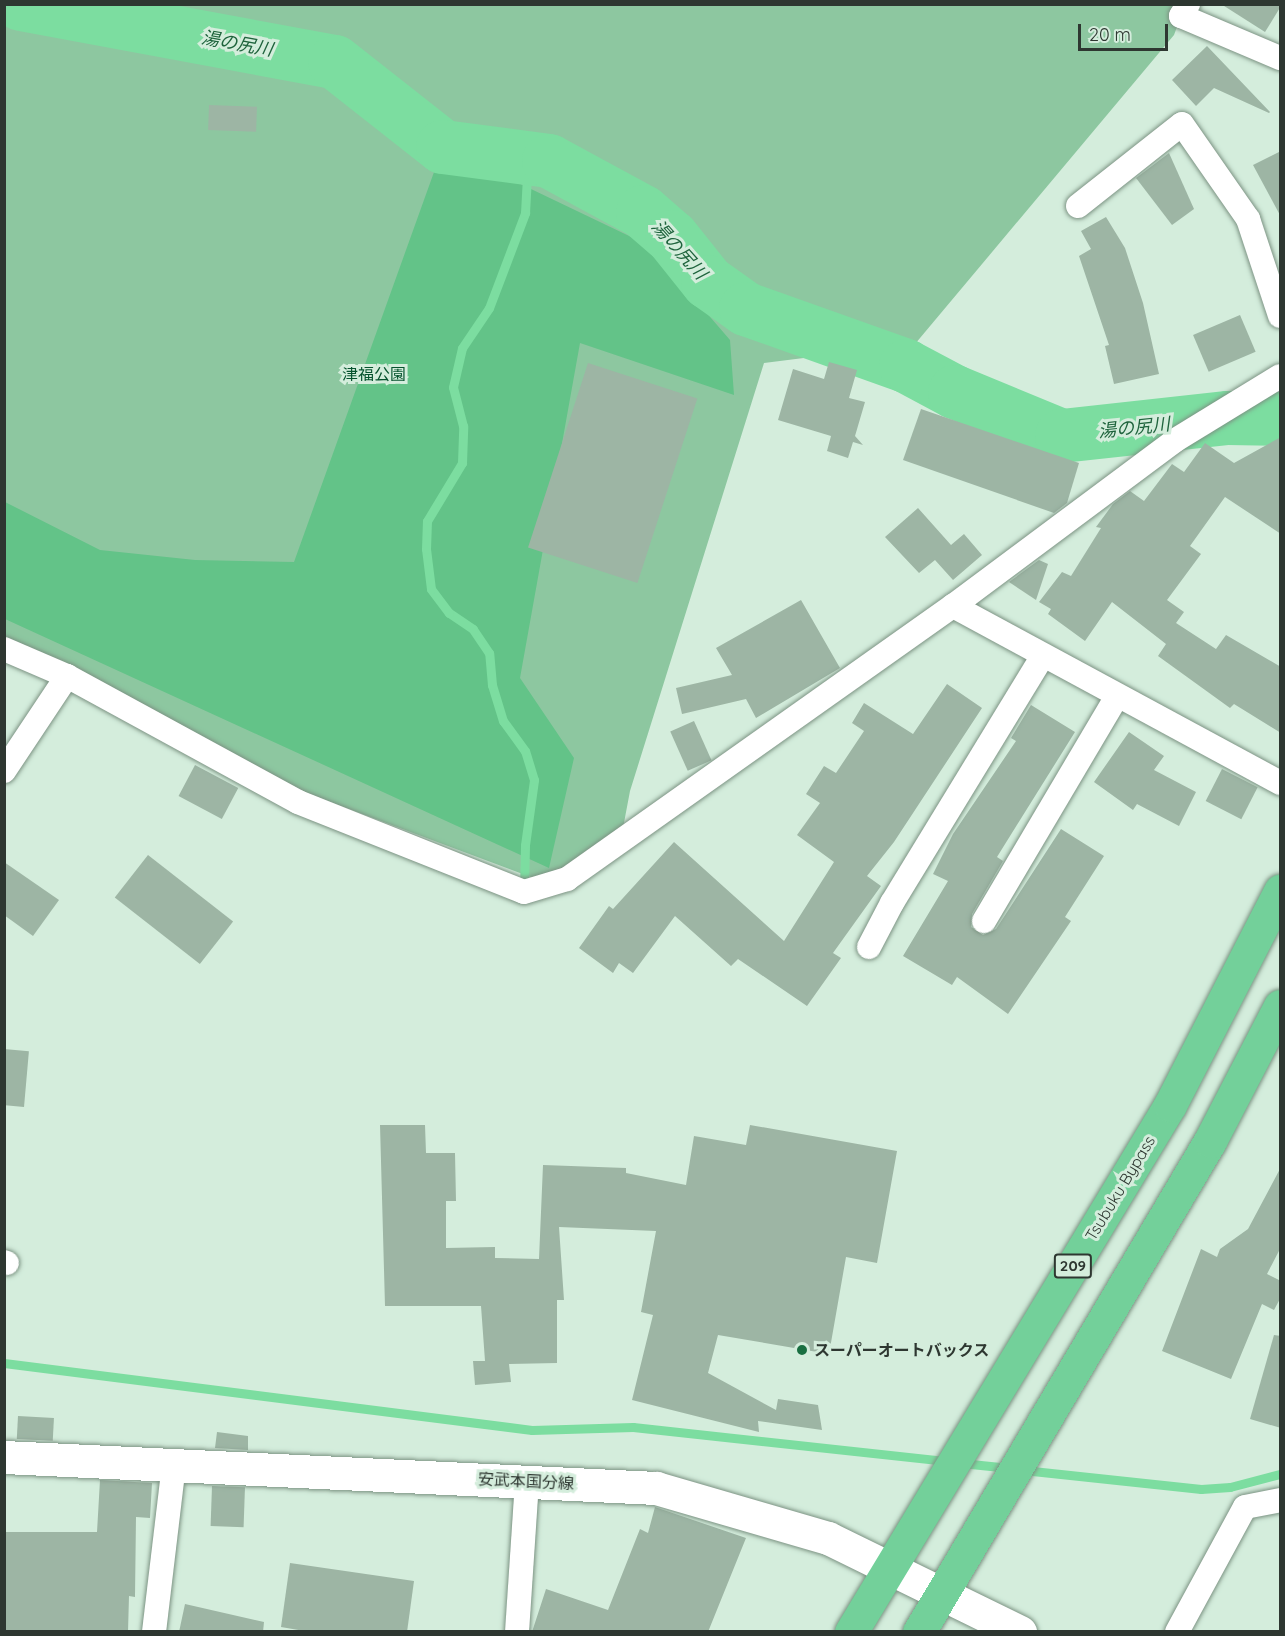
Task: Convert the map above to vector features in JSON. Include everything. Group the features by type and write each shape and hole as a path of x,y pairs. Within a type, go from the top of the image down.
{"highway":[{"name":"Tsubuku Bypass","path":"851,1632 891,1570 1170,1105 1281,891"},
{"path":"919,1632 1210,1141 1281,1006"}],"main road":[{"name":"安武本国分線","path":"4,1457 527,1480 656,1488 828,1538 942,1596 1020,1632"}],"street":[{"path":"1188,4 1181,16 1281,58"},
{"path":"1078,206 1182,124 1248,219 1281,316"},
{"path":"4,648 67,676 298,802 524,892 567,879 953,606 1174,441 1281,376"},
{"path":"953,606 1281,783"},
{"path":"869,947 892,903 1043,656"},
{"path":"4,771 67,676"},
{"path":"984,921 1117,696"},
{"path":"154,1632 174,1464"},
{"path":"517,1632 527,1480"},
{"path":"1177,1632 1245,1507 1281,1500"}],"green space":[{"name":"津福公園","path":"4,5 1185,5 1174,35 915,344 764,363 630,791 620,844 536,879 309,794 5,640"},
{"path":"443,147 648,245 730,340 734,395 580,343 520,678 574,758 549,868 5,619 5,502 100,550 195,560 294,562"}],"building":[{"path":"1221,4 1281,4 1281,6 1265,32"},
{"path":"1207,46 1269,113 1214,88 1196,106 1172,80"},
{"path":"209,105 257,107 256,132 208,130"},
{"path":"1281,151 1281,217 1253,165"},
{"path":"1169,153 1194,209 1172,225 1136,178"},
{"path":"1106,217 1125,248 1143,303 1159,374 1114,384 1105,346 1109,345 1079,256 1091,249 1081,231"},
{"path":"1240,315 1256,352 1209,372 1193,335"},
{"path":"829,362 857,370 849,398 865,402 855,436 863,445 853,442 848,458 827,451 831,436 778,420 793,369 824,379"},
{"path":"588,363 697,399 637,583 528,548"},
{"path":"921,409 1079,463 1067,503 1054,513 903,460"},
{"path":"1281,437 1281,534 1225,497 1190,546 1201,554 1167,600 1184,612 1176,623 1216,649 1226,635 1281,667 1281,733 1234,704 1230,708 1158,656 1166,644 1112,602 1085,641 1048,614 1051,609 1039,602 1062,572 1071,576 1101,528 1096,527 1113,504 1130,491 1144,501 1172,464 1184,472 1205,443 1234,463"},
{"path":"918,508 951,545 964,534 982,555 953,580 935,560 919,573 885,537"},
{"path":"1039,560 1048,564 1036,600 1009,582"},
{"path":"801,600 840,668 756,718 746,699 682,714 676,688 732,675 716,648"},
{"path":"947,684 982,708 894,842 867,876 881,886 833,953 841,958 807,1006 738,959 731,966 675,916 633,973 619,963 613,973 579,948 609,906 613,909 674,842 784,941 834,862 797,835 820,803 806,794 824,766 836,773 864,731 852,723 864,703 913,734"},
{"path":"1031,705 1075,732 997,857 1003,861 972,914 971,927 983,935 996,929 1061,829 1104,856 1065,917 1071,921 1008,1014 957,977 952,985 903,956 948,881 933,874 953,834 1016,741 1011,738"},
{"path":"694,721 711,760 688,771 670,732"},
{"path":"1129,732 1164,756 1154,770 1196,792 1179,826 1137,804 1133,810 1094,782"},
{"path":"195,765 238,788 222,819 179,796"},
{"path":"1222,769 1258,787 1241,819 1206,801"},
{"path":"148,855 233,921 200,964 115,898"},
{"path":"4,862 59,900 33,936 4,915"},
{"path":"4,1049 29,1051 24,1107 4,1105"},
{"path":"380,1125 425,1125 426,1153 455,1153 456,1201 446,1201 446,1248 495,1247 495,1258 539,1259 543,1165 626,1168 626,1173 686,1185 694,1136 746,1145 750,1125 897,1151 877,1263 846,1257 829,1354 718,1335 708,1373 776,1410 778,1399 818,1405 822,1430 758,1421 759,1432 632,1400 653,1315 641,1312 656,1231 559,1227 564,1300 557,1300 557,1363 509,1364 511,1382 475,1385 473,1361 485,1361 481,1306 385,1306"},
{"path":"1281,1167 1281,1247 1267,1274 1281,1281 1281,1297 1274,1310 1262,1304 1231,1379 1162,1351 1201,1249 1217,1257 1220,1249 1248,1229"},
{"path":"1274,1335 1281,1336 1281,1428 1250,1419"},
{"path":"18,1416 54,1418 53,1441 17,1439"},
{"path":"217,1432 248,1436 248,1450 215,1448"},
{"path":"100,1480 152,1483 150,1518 136,1517 135,1597 129,1596 128,1632 4,1630 4,1532 97,1532"},
{"path":"212,1486 245,1487 244,1527 211,1526"},
{"path":"655,1507 746,1538 708,1632 532,1632 546,1589 608,1610 640,1529 648,1533"},
{"path":"290,1563 414,1581 407,1632 310,1632 281,1627"},
{"path":"185,1604 264,1622 263,1632 179,1632"}],"waterway":[{"name":"湯の尻川","path":"21,4 335,62 443,147 549,161 643,212 672,237 708,282 746,309 906,366 955,392 1062,436 1228,418 1280,419"},
{"path":"524,890 525,845 534,780 525,751 503,721 492,685 489,653 473,629 449,613 431,589 426,549 427,521 462,463 463,426 453,387 462,348 489,308 525,213 528,157"},
{"path":"4,1363 532,1430 633,1427 947,1461"},
{"path":"961,1463 1010,1468"},
{"path":"1023,1470 1201,1489 1230,1487 1280,1474"}],"place":[{"name":"スーパーオートバックス","path":"802,1350"}]}
